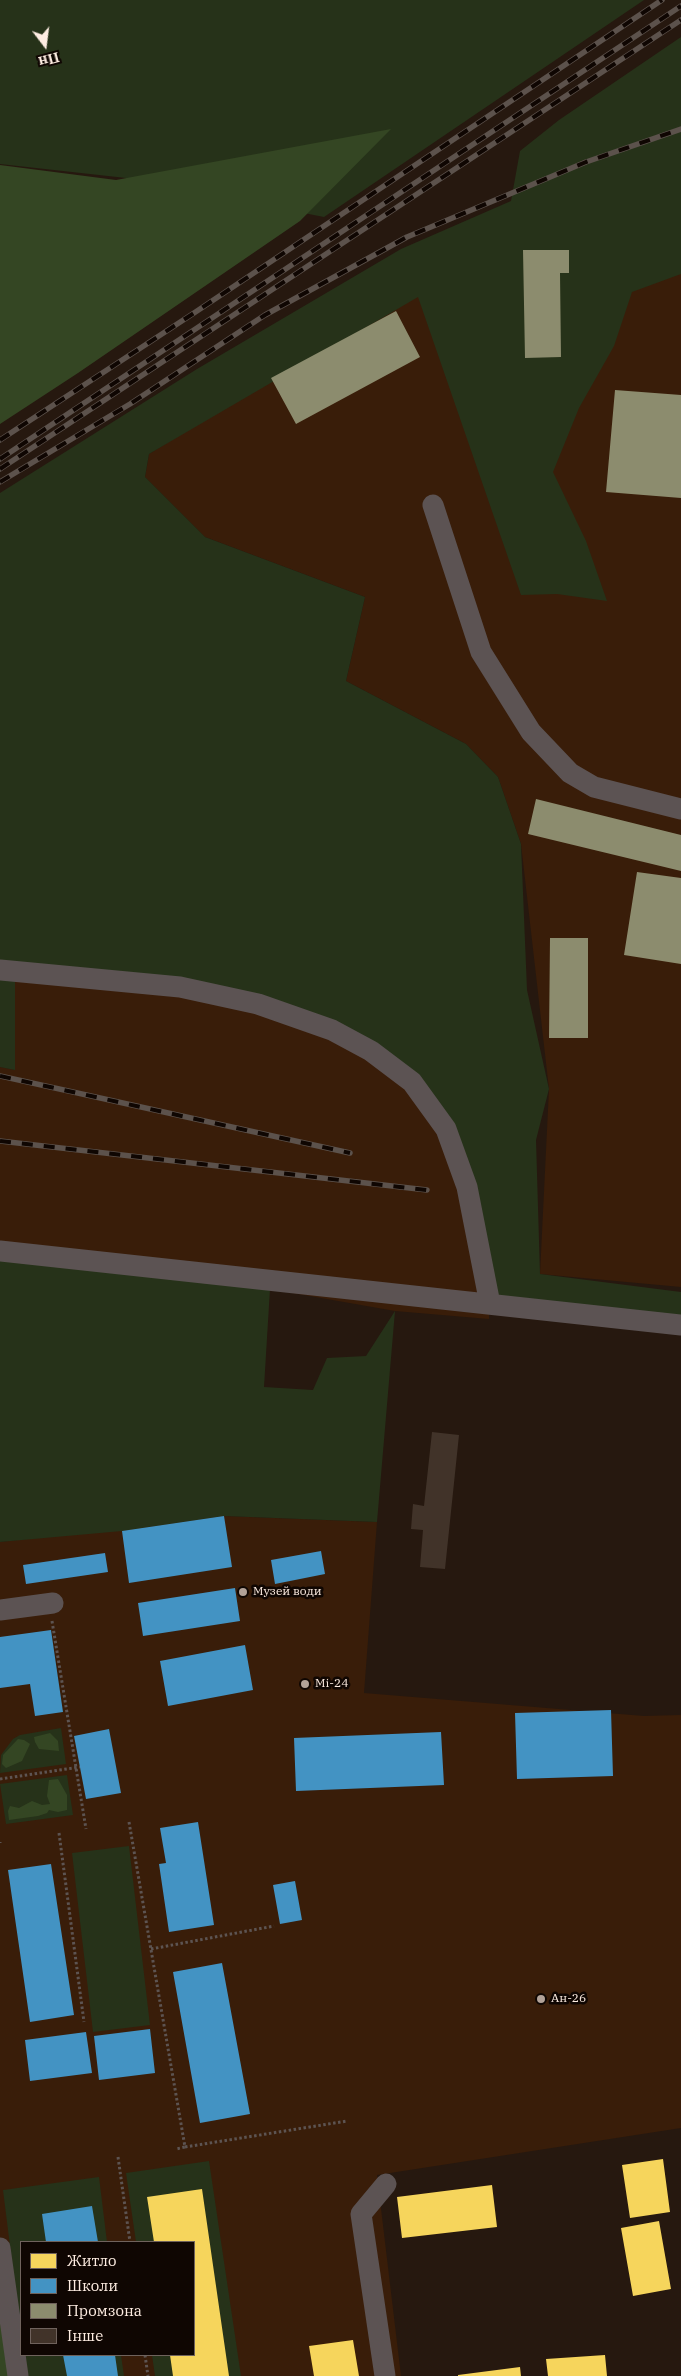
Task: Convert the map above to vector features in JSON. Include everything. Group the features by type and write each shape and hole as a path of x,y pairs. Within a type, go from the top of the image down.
{"lane":[{"path":"433,505 480,652 530,732 570,773 594,787 681,809"},
{"path":"0,970 180,988 258,1004 332,1030 371,1051 412,1082 446,1129 467,1187 490,1304"},
{"path":"0,1252 681,1325"},
{"path":"0,1610 51,1603"},
{"path":"385,2376 361,2214 386,2184"},
{"path":"0,2248 18,2376"}],"path":[{"path":"51,1603 78,1767 86,1829"},
{"path":"0,1779 78,1767"},
{"path":"129,1822 186,2148"},
{"path":"59,1833 84,2022"},
{"path":"151,1949 274,1926"},
{"path":"176,2149 347,2121"},
{"path":"118,2157 130,2241"},
{"path":"145,2356 148,2376"}],"shaded area":[{"path":"681,171 681,1287 540,1274 549,1089 521,844 498,777 466,744 346,681 365,597 205,537 145,477 149,454 512,229"},
{"path":"15,972 146,984 332,1030 423,1097 461,1189 489,1298 489,1319 395,1311 270,1289 0,1260 0,1067 15,1070"},
{"path":"224,1516 377,1522 364,1693 644,1716 681,1715 681,2128 377,2175 401,2376 0,2376 0,1542"}],"green space":[{"path":"0,0 644,0 324,217 126,178 0,164"},
{"path":"681,37 681,274 632,292 614,346 579,408 553,472 586,541 607,601 557,594 521,595 418,297 149,454 145,477 205,537 365,597 346,681 466,744 498,777 521,844 527,990 549,1089 536,1140 540,1274 681,1292 681,1319 490,1304 467,1187 423,1097 379,1057 204,993 15,972 15,1070 0,1067 0,493 197,369 401,249 511,201 520,151 559,120"},
{"path":"391,129 300,221 0,424 0,165 116,180"},
{"path":"0,1260 270,1289 264,1387 313,1390 327,1358 366,1356 395,1311 377,1522 224,1516 122,1531 0,1542"},
{"path":"61,1728 66,1764 0,1773 1,1755 13,1739 20,1735"},
{"path":"50,1733 58,1741 59,1751 39,1749 35,1742 34,1737"},
{"path":"18,1739 30,1744 22,1761 6,1768 2,1764 3,1755"},
{"path":"67,1775 73,1815 6,1824 0,1784"},
{"path":"58,1779 67,1795 67,1810 58,1812 49,1810 47,1813 38,1816 9,1820 8,1811 10,1806 19,1808 32,1801 42,1805 50,1804 47,1796 49,1780"},
{"path":"129,1846 150,2025 93,2032 72,1853"},
{"path":"209,2161 241,2376 155,2376 152,2356 195,2356 195,2241 136,2241 126,2173"},
{"path":"99,2177 107,2241 20,2241 20,2326 3,2190"},
{"path":"0,2292 13,2376 0,2376"},
{"path":"24,2356 121,2356 124,2376 27,2376"}],"building: Житло":[{"path":"663,2159 670,2212 630,2218 622,2165"},
{"path":"492,2185 497,2227 402,2238 397,2197"},
{"path":"202,2189 229,2376 173,2376 170,2356 195,2356 195,2241 154,2241 147,2197"},
{"path":"659,2221 671,2289 633,2296 621,2228"},
{"path":"353,2340 359,2376 314,2376 309,2346"},
{"path":"605,2355 607,2376 548,2376 546,2359"},
{"path":"520,2367 521,2376 458,2376 458,2375"}],"building: Школи":[{"path":"224,1516 232,1567 129,1583 122,1531"},
{"path":"321,1551 325,1574 275,1584 271,1560"},
{"path":"105,1553 108,1572 26,1584 23,1565"},
{"path":"235,1588 240,1621 143,1636 138,1603"},
{"path":"51,1630 63,1712 35,1716 30,1684 0,1688 0,1637"},
{"path":"245,1645 253,1690 168,1706 160,1661"},
{"path":"611,1710 613,1776 517,1779 515,1713"},
{"path":"109,1729 121,1793 86,1799 74,1736"},
{"path":"441,1732 444,1785 296,1791 294,1738"},
{"path":"198,1822 214,1925 169,1932 159,1864 166,1863 160,1828"},
{"path":"51,1864 74,2015 30,2022 8,1870"},
{"path":"295,1881 302,1920 280,1924 273,1885"},
{"path":"222,1963 250,2114 200,2123 173,1972"},
{"path":"150,2029 155,2073 99,2080 94,2036"},
{"path":"86,2032 92,2073 30,2081 25,2040"},
{"path":"92,2206 98,2241 46,2241 42,2214"},
{"path":"63,2356 115,2356 118,2376 67,2376"}],"building: Промзона":[{"path":"523,250 569,250 569,273 560,273 561,357 525,358"},
{"path":"396,311 420,357 296,424 271,378"},
{"path":"615,390 681,395 681,498 606,492"},
{"path":"536,799 681,835 681,871 528,834"},
{"path":"637,872 681,878 681,964 624,955"},
{"path":"550,938 588,938 588,1038 549,1038"}],"building: Інше":[{"path":"432,1432 459,1435 445,1569 420,1567 423,1530 411,1529 413,1504 424,1506"}],"railway":[{"path":"0,440 194,313 662,0"},
{"path":"0,459 681,6"},
{"path":"0,469 681,20"},
{"path":"0,482 130,404 265,315 407,237 586,162 681,129"},
{"path":"0,1076 350,1153"},
{"path":"0,1141 427,1190"}],"place":[{"name":"Музей води","path":"243,1592"},
{"name":"Мі-24","path":"305,1684"},
{"name":"Ан-26","path":"541,1999"}]}
